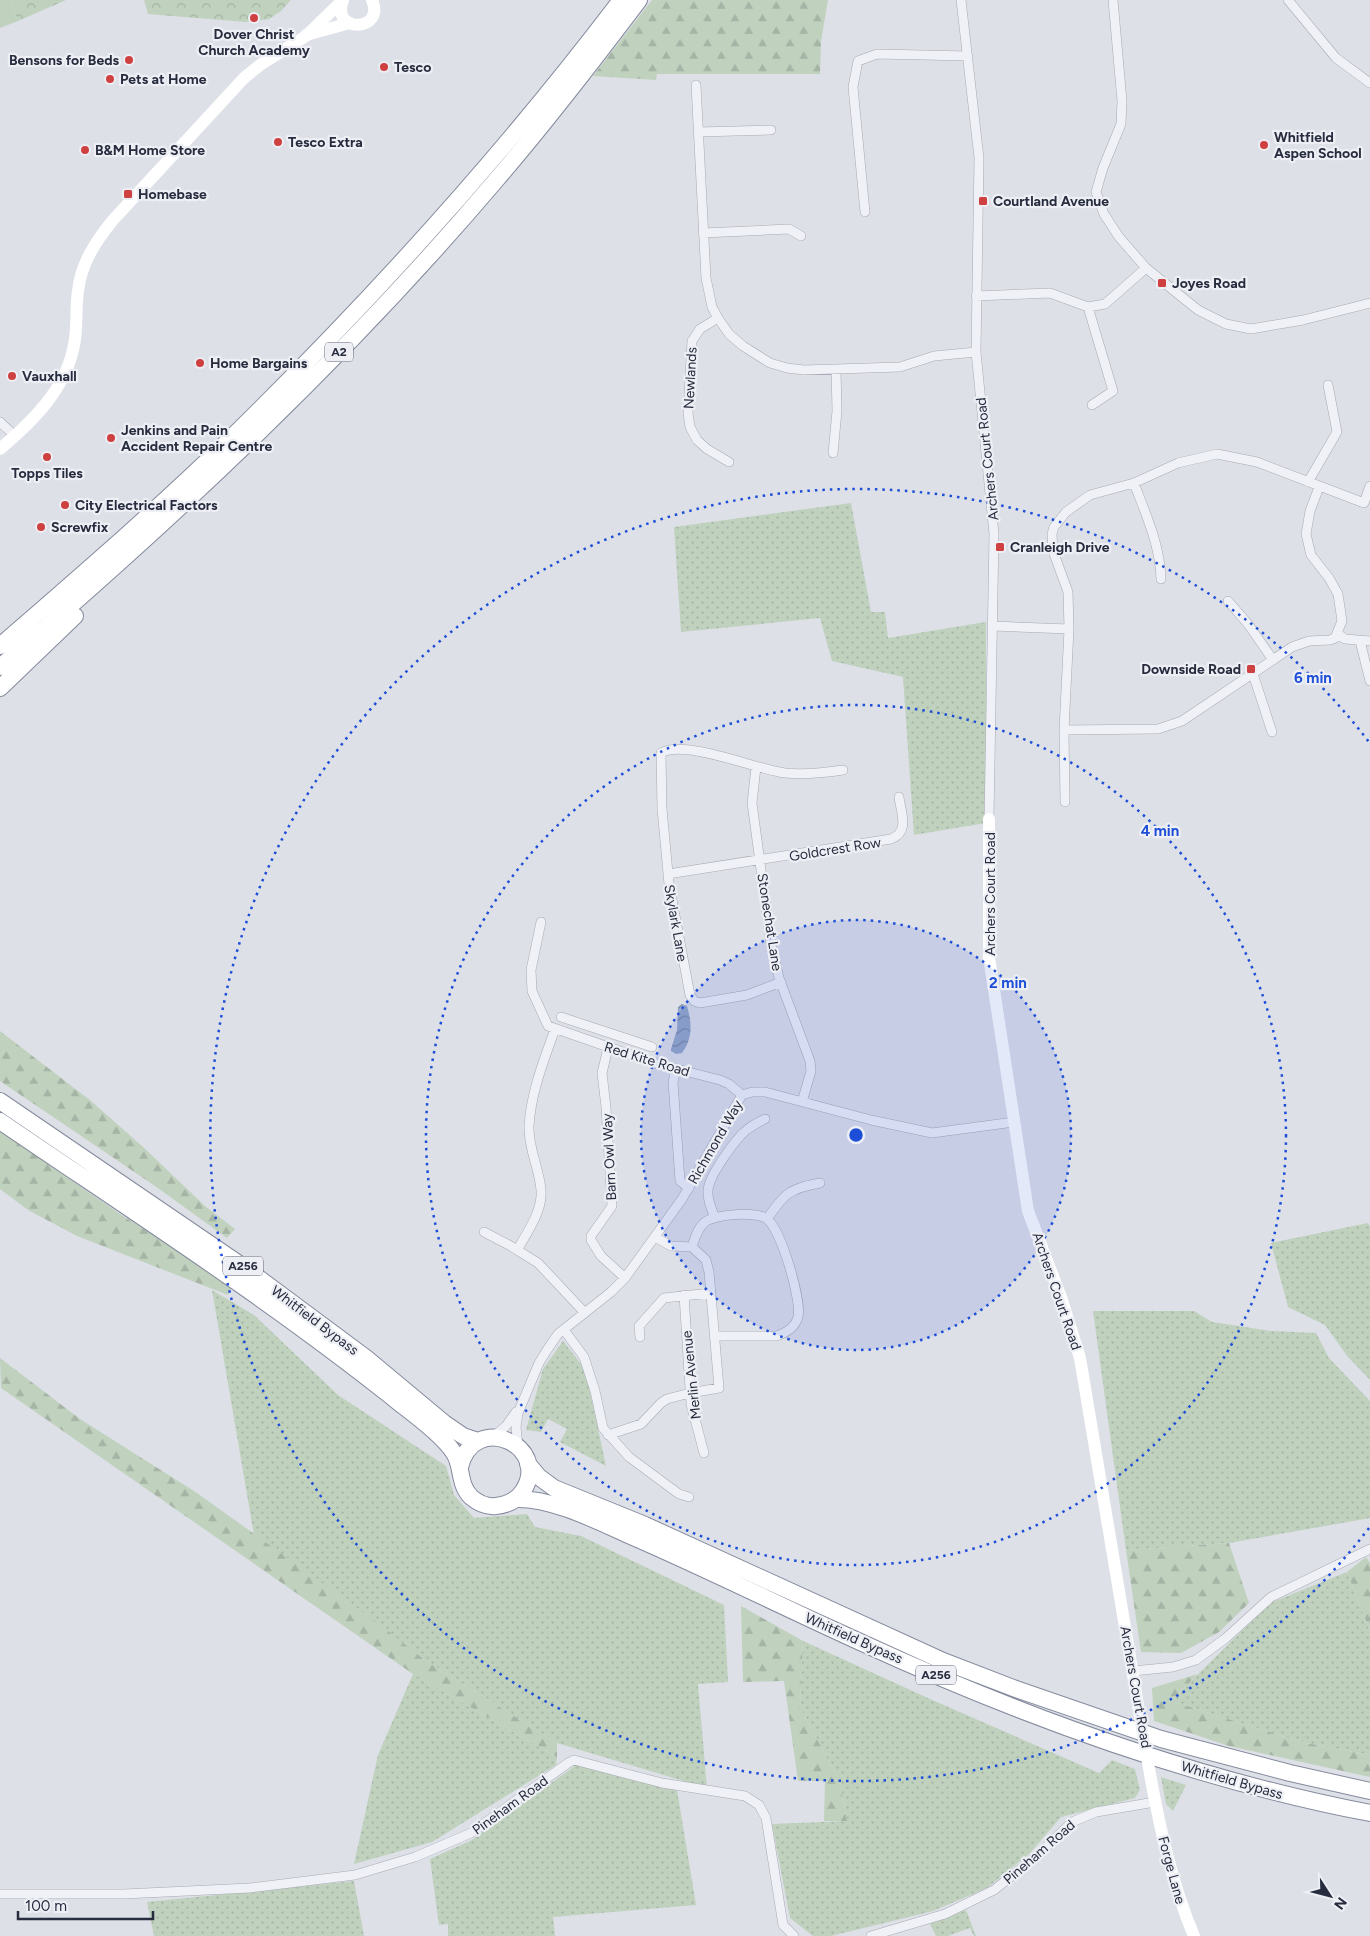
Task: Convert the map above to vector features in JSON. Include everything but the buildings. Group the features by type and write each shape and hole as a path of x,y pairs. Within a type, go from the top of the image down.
{"highway":[{"name":"A2","path":"0,646 144,520 228,441 406,257 532,113 621,0"},
{"name":"A2","path":"0,667 155,531 324,367 418,268 496,180 551,114 639,0"},
{"path":"0,688 142,551 155,531"},
{"path":"0,638 63,592"},
{"name":"Whitfield Bypass","path":"0,1101 254,1274 359,1353 448,1426 463,1436 485,1439"},
{"name":"Whitfield Bypass","path":"0,1121 236,1280 317,1339 442,1440 454,1454 460,1467"},
{"path":"485,1439 506,1439 518,1446 528,1464 527,1483 516,1499 505,1504 492,1506 475,1500 463,1486 460,1467 466,1452 485,1439"},
{"name":"Whitfield Bypass","path":"528,1464 554,1488 654,1529 926,1653 1007,1686 1161,1739 1281,1771 1370,1791"},
{"name":"Whitfield Bypass","path":"516,1499 550,1503 615,1529 859,1642 938,1676 1076,1730 1222,1779 1370,1813"}],"street":[{"path":"343,0 342,15 350,23"},
{"path":"0,449 48,402 65,370 74,346 78,292 82,273 89,254 98,239 216,106 244,78 260,64 306,36 343,0"},
{"path":"306,36 350,23 365,24 374,13 372,0"},
{"name":"Archers Court Road","path":"961,0 979,158 980,221 976,296 976,352 994,534 994,626 989,819 989,957 1028,1211 1062,1300 1080,1358 1132,1671 1156,1802"},
{"path":"1113,0 1122,101 1121,124 1103,168 1096,192 1104,214 1119,236 1146,268 1198,310 1226,324 1251,329 1303,320 1370,304"},
{"path":"1288,0 1336,58 1370,83"},
{"path":"864,212 853,87 858,61 877,54 968,56"},
{"path":"696,85 703,233 708,293 718,318 729,334 743,346 770,363 804,370 900,367 934,356 976,352"},
{"path":"698,132 771,130"},
{"path":"703,233 789,229 801,236"},
{"path":"976,296 1050,293 1088,307 1105,304 1146,268"},
{"path":"1088,307 1113,391 1092,405"},
{"name":"Newlands","path":"718,318 700,329 692,341 688,413 690,426 697,440 707,449 729,462"},
{"path":"833,453 837,411 836,370"},
{"path":"1308,482 1337,432 1328,386"},
{"path":"0,422 15,436"},
{"path":"1065,802 1064,730 1069,629 1068,592 1053,551 1052,534 1054,527 1066,512 1090,496 1134,483 1178,463 1217,454 1257,462 1364,503 1370,486"},
{"path":"1134,483 1157,543 1161,563 1161,579"},
{"path":"1064,730 1158,729 1182,722 1301,642 1335,638 1342,621 1338,594 1330,578 1311,555 1306,534 1310,511 1319,487"},
{"path":"1228,601 1248,624 1273,660"},
{"path":"994,626 1069,629"},
{"path":"1338,634 1345,639 1370,641"},
{"path":"1360,641 1370,681"},
{"path":"1253,674 1272,732"},
{"name":"Skylark Lane","path":"756,767 689,750 668,749 661,753 662,809 668,874 690,995 694,1000 700,1003 747,995 781,982"},
{"path":"756,767 784,773 804,774 822,774 843,770"},
{"name":"Stonechat Lane","path":"756,767 752,803 771,944 781,982 810,1061 810,1071 802,1102"},
{"name":"Goldcrest Row","path":"668,874 761,861 896,838 903,830 904,825 899,798"},
{"path":"517,1250 536,1212 541,1191 530,1145 529,1124 537,1080 552,1028 532,991 530,970 541,922"},
{"path":"561,1017 652,1047"},
{"path":"578,1037 582,1024"},
{"name":"Red Kite Road","path":"552,1028 633,1056 720,1080 729,1084 742,1095"},
{"path":"633,1056 637,1042"},
{"name":"Barn Owl Way","path":"608,1048 602,1073 612,1206 591,1240 601,1256 625,1278"},
{"path":"676,1069 673,1082 680,1181 688,1188"},
{"name":"Richmond Way","path":"485,1439 506,1426 520,1406 539,1363 552,1342 625,1278 688,1188 742,1095 752,1092 765,1092 871,1120 932,1133 1014,1122"},
{"path":"716,1218 710,1207 708,1191 712,1178 742,1135 754,1124 765,1119"},
{"path":"767,1219 785,1194 794,1189 820,1184"},
{"path":"655,1237 667,1246 692,1247 697,1231 704,1222 716,1218 756,1215 767,1219 782,1244 798,1307 796,1322 785,1334 776,1336 714,1336"},
{"path":"484,1232 538,1263 585,1313"},
{"name":"Merlin Avenue","path":"690,1393 719,1388 709,1272 706,1260 692,1247"},
{"path":"640,1337 639,1326 660,1301 667,1297 710,1293"},
{"name":"Merlin Avenue","path":"684,1295 691,1404 704,1454"},
{"path":"564,1330 584,1357 595,1391 603,1428 608,1435 629,1457 679,1494 689,1497"},
{"path":"608,1435 641,1424 661,1402 690,1393"},
{"name":"Richmond Way","path":"518,1446 516,1427 520,1406"},
{"path":"1132,1671 1173,1667 1196,1660 1226,1638 1271,1597 1370,1549"},
{"name":"Pineham Road","path":"0,1894 124,1894 250,1888 355,1875 415,1857 471,1833 574,1760 662,1783 745,1796 758,1805 766,1818 786,1936"},
{"name":"Pineham Road","path":"871,1936 945,1914 994,1890 1038,1855 1072,1822 1096,1812 1156,1802"},
{"name":"Forge Lane","path":"1156,1802 1170,1867 1182,1908 1194,1936"},
{"path":"783,1925 794,1936"}],"green space":[{"path":"0,0 10,0 18,21 0,28"},
{"path":"10,0 66,0 18,21"},
{"name":"Dover Christ Church Academy","path":"144,0 291,0 281,11 269,19 246,22 148,14"},
{"path":"652,0 828,0 821,41 820,74 657,74 656,80 593,76"},
{"path":"851,503 871,612 885,612 888,638 986,622 986,823 914,835 903,677 832,661 820,618 681,632 674,527"},
{"path":"0,1031 91,1101 205,1206 235,1229 227,1238 155,1186 0,1081"},
{"path":"0,1131 120,1214 233,1285 228,1295 77,1236 28,1210 0,1189"},
{"path":"1368,1223 1370,1227 1370,1380 1348,1357 1325,1325 1288,1307 1271,1243"},
{"path":"212,1290 254,1315 338,1395 446,1466 454,1495 474,1518 527,1514 535,1527 581,1536 724,1605 728,1682 698,1684 707,1788 557,1743 426,1661 254,1535"},
{"path":"1093,1311 1194,1311 1212,1322 1271,1331 1316,1333 1329,1358 1370,1401 1370,1518 1229,1543 1126,1550"},
{"path":"563,1341 585,1369 606,1466 560,1442 567,1429 548,1419 541,1432 526,1430 543,1369"},
{"path":"0,1358 80,1419 197,1493 374,1620 426,1661 557,1743 557,1757 413,1674 1,1388"},
{"path":"1229,1543 1249,1603 1219,1632 1181,1653 1141,1652 1126,1550"},
{"path":"1366,1557 1370,1563 1370,1631 1347,1572"},
{"path":"1347,1572 1370,1631 1370,1755 1301,1742 1171,1701 1270,1603"},
{"path":"741,1606 803,1641 800,1708 840,1781 847,1821 824,1821 825,1781 798,1781 784,1681 743,1682"},
{"path":"803,1641 1099,1773 1112,1760 1135,1769 1140,1790 1135,1798 1061,1817 1030,1853 987,1888 933,1911 831,1936 813,1936 790,1918 772,1824 847,1821 840,1781 800,1708"},
{"path":"413,1674 557,1757 556,1765 432,1842 354,1864 378,1755"},
{"path":"1198,1674 1171,1701 1301,1742 1370,1755 1370,1777 1229,1746 1154,1721 1152,1688"},
{"path":"576,1765 677,1790 696,1905 553,1917 555,1936 448,1936 448,1924 439,1925 430,1859 472,1840"},
{"path":"1161,1777 1186,1785 1173,1811 1166,1804"},
{"path":"354,1881 364,1936 154,1936 147,1902"},
{"path":"966,1910 976,1936 974,1936 970,1928 948,1936 936,1936 930,1924"}],"water":[{"path":"682,1004 687,1006 690,1018 690,1036 682,1053 676,1054 671,1049 677,1030 678,1007"}],"place":[{"name":"Dover Christ Church Academy","path":"254,18"},
{"name":"Bensons for Beds","path":"129,60"},
{"name":"Tesco","path":"384,67"},
{"name":"Pets at Home","path":"110,79"},
{"name":"Tesco Extra","path":"278,142"},
{"name":"Whitfield Aspen School","path":"1264,145"},
{"name":"B&M Home Store","path":"85,150"},
{"name":"Homebase","path":"128,194"},
{"name":"Courtland Avenue","path":"983,201"},
{"name":"Joyes Road","path":"1162,283"},
{"name":"Home Bargains","path":"200,363"},
{"name":"Vauxhall","path":"12,376"},
{"name":"Jenkins and Pain Accident Repair Centre","path":"111,438"},
{"name":"Topps Tiles","path":"47,457"},
{"name":"City Electrical Factors","path":"65,505"},
{"name":"Screwfix","path":"41,527"},
{"name":"Cranleigh Drive","path":"1000,547"},
{"name":"Downside Road","path":"1251,669"}]}
